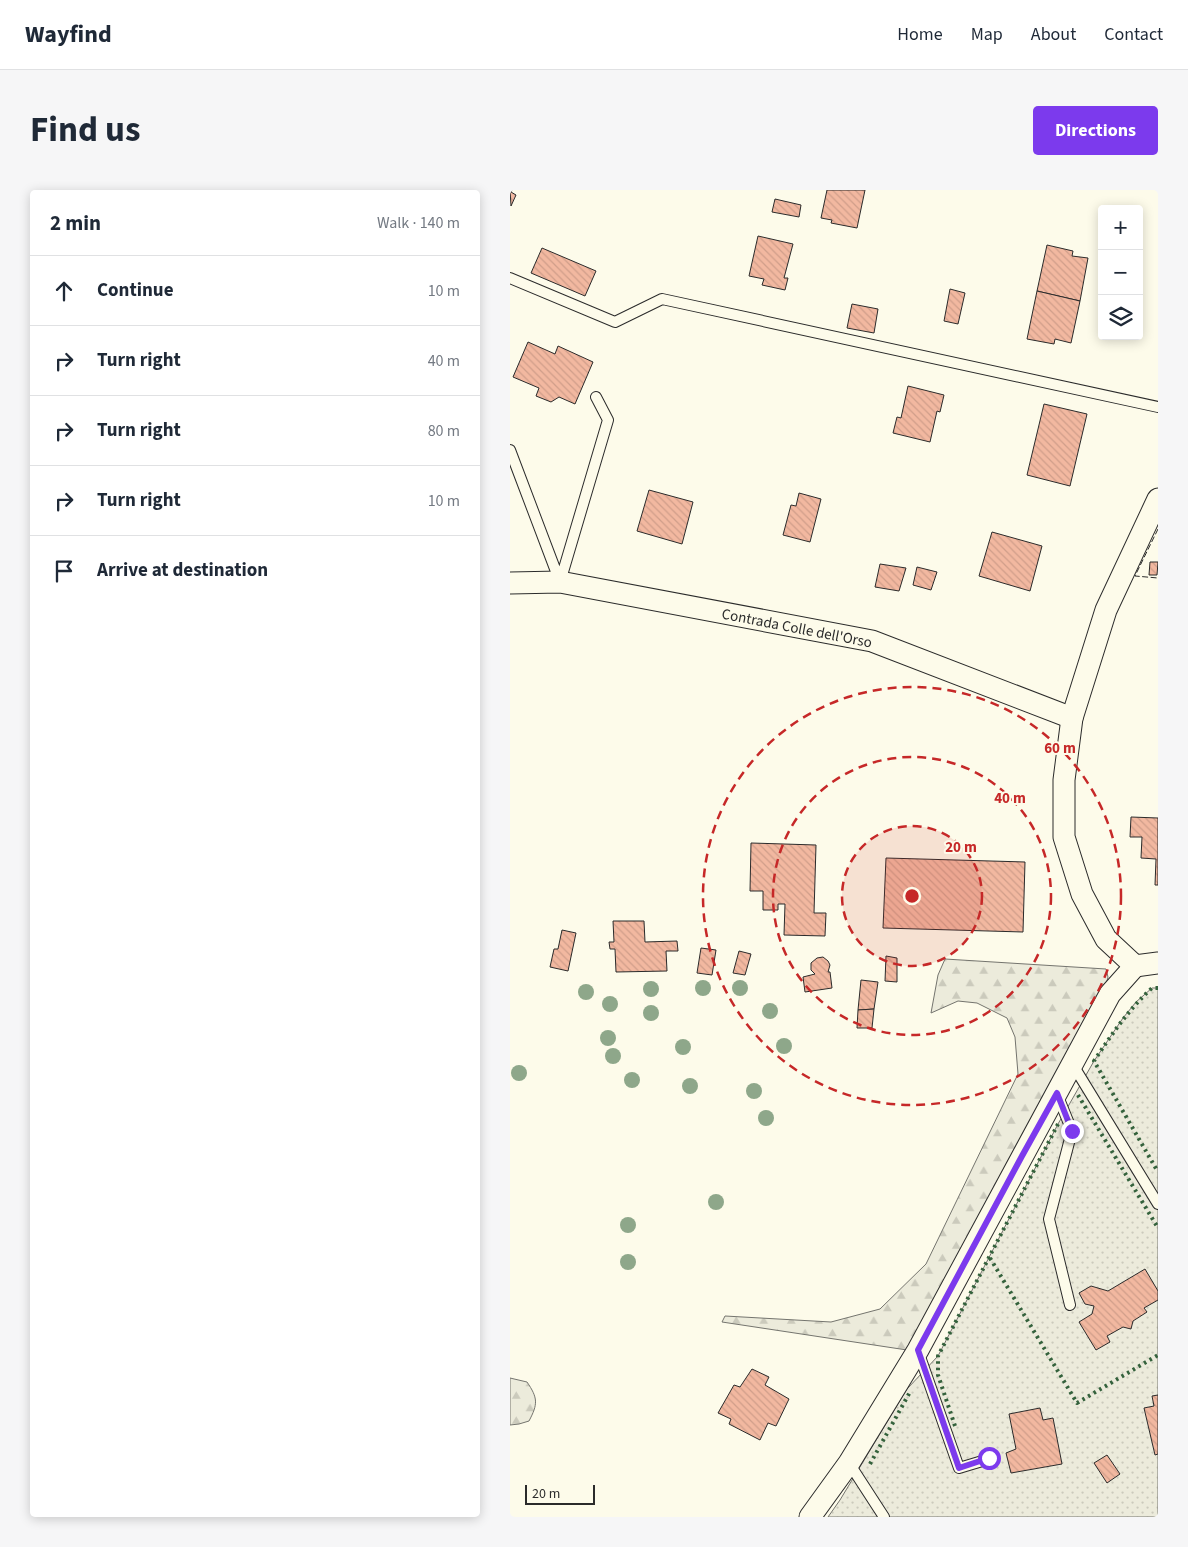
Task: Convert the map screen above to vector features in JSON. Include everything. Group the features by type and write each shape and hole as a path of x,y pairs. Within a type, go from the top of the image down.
{"street":[{"path":"1135,966 1106,939 1082,894 1064,837 1064,780 1072,718 1106,610 1158,499"},
{"name":"Contrada Colle dell'Orso","path":"510,583 560,582 872,641 1072,718"},
{"path":"810,1517 849,1463 918,1350 1110,994 1135,966 1158,963"}],"lane":[{"path":"510,278 615,322 662,298 1158,407"},
{"path":"560,582 608,420 596,397"},
{"path":"510,450 560,582"},
{"path":"1073,1065 1158,1204"},
{"path":"1057,1093 1072,1131 1049,1219 1070,1305"},
{"path":"918,1350 959,1468 989,1458"},
{"path":"849,1463 884,1517"}],"green space":[{"path":"945,959 1106,969 1108,977 1105,989 907,1350 722,1322 725,1316 831,1322 880,1309 926,1264 1018,1074 1015,1037 1007,1018 977,1003 958,1001 931,1013 938,975"},
{"path":"1152,988 1158,988 1158,1517 828,1517 907,1389 938,1356 1058,1124 1094,1061 1123,1018 1136,1002"},
{"path":"510,1378 527,1382 533,1392 535,1405 529,1421 510,1425"}],"building":[{"path":"510,190 516,195 511,206"},
{"path":"827,190 865,190 857,228 831,223 832,220 821,218"},
{"path":"775,199 801,205 799,217 772,212"},
{"path":"758,236 793,244 784,278 788,278 785,290 762,285 764,279 749,276"},
{"path":"1047,245 1073,251 1072,256 1088,258 1080,301 1037,291"},
{"path":"542,248 596,271 585,296 531,273"},
{"path":"950,289 965,293 958,324 944,321"},
{"path":"1037,291 1080,301 1071,343 1055,339 1054,344 1027,339"},
{"path":"852,304 878,309 874,333 847,328"},
{"path":"528,342 555,354 558,346 593,362 575,404 559,397 551,402 536,396 539,388 513,377"},
{"path":"908,386 944,395 940,412 937,411 930,442 893,433 897,417 901,418"},
{"path":"1044,404 1087,414 1070,486 1027,475"},
{"path":"649,490 693,502 682,544 637,531"},
{"path":"799,493 821,499 810,542 783,535 791,505 796,506"},
{"path":"992,532 1042,546 1030,591 979,576"},
{"path":"1150,562 1158,562 1157,575 1149,575"},
{"path":"880,564 906,568 899,591 875,587"},
{"path":"917,567 937,572 931,590 913,585"},
{"path":"1131,817 1158,818 1158,885 1155,885 1156,859 1141,858 1142,837 1130,837"},
{"path":"751,843 816,845 814,913 826,913 825,936 784,935 785,904 778,904 778,910 763,910 763,891 750,891"},
{"path":"886,858 1025,862 1023,932 883,928"},
{"path":"613,921 644,921 645,942 677,941 678,951 666,951 667,971 616,972 615,949 610,949 609,942 614,942"},
{"path":"562,930 576,933 568,971 550,967 554,949 558,949"},
{"path":"701,948 716,950 712,975 697,973"},
{"path":"739,951 751,954 745,975 733,973"},
{"path":"886,956 897,958 897,982 885,981"},
{"path":"823,957 830,965 828,972 830,972 832,988 805,992 803,977 815,974 811,970 811,963 817,958"},
{"path":"861,980 878,982 874,1009 858,1010"},
{"path":"874,1009 872,1028 857,1028 858,1010"},
{"path":"1145,1269 1158,1291 1158,1300 1144,1308 1147,1312 1133,1321 1131,1329 1123,1327 1107,1336 1110,1342 1096,1350 1079,1322 1092,1314 1094,1306 1085,1304 1079,1293 1091,1286 1108,1291"},
{"path":"752,1369 769,1377 765,1385 789,1399 776,1426 768,1423 760,1440 729,1424 731,1419 718,1413 734,1385 740,1387"},
{"path":"1158,1395 1158,1454 1155,1455 1144,1408 1154,1406 1152,1396"},
{"path":"1040,1408 1043,1420 1053,1418 1062,1464 1011,1473 1006,1453 1016,1449 1009,1414"},
{"path":"1107,1455 1120,1474 1107,1483 1094,1463"}],"hedge":[{"path":"1158,988 1152,988 1135,1005 1094,1061 1158,1172"},
{"path":"1078,1095 1158,1228"},
{"path":"955,1426 938,1375 938,1356 1058,1124"},
{"path":"990,1258 1077,1403 1158,1355"},
{"path":"870,1464 910,1392"}],"fence":[{"path":"1158,529 1135,576 1158,578"}],"route":[{"path":"989,1458 959,1468 918,1350 1057,1093 1072,1131"}]}
